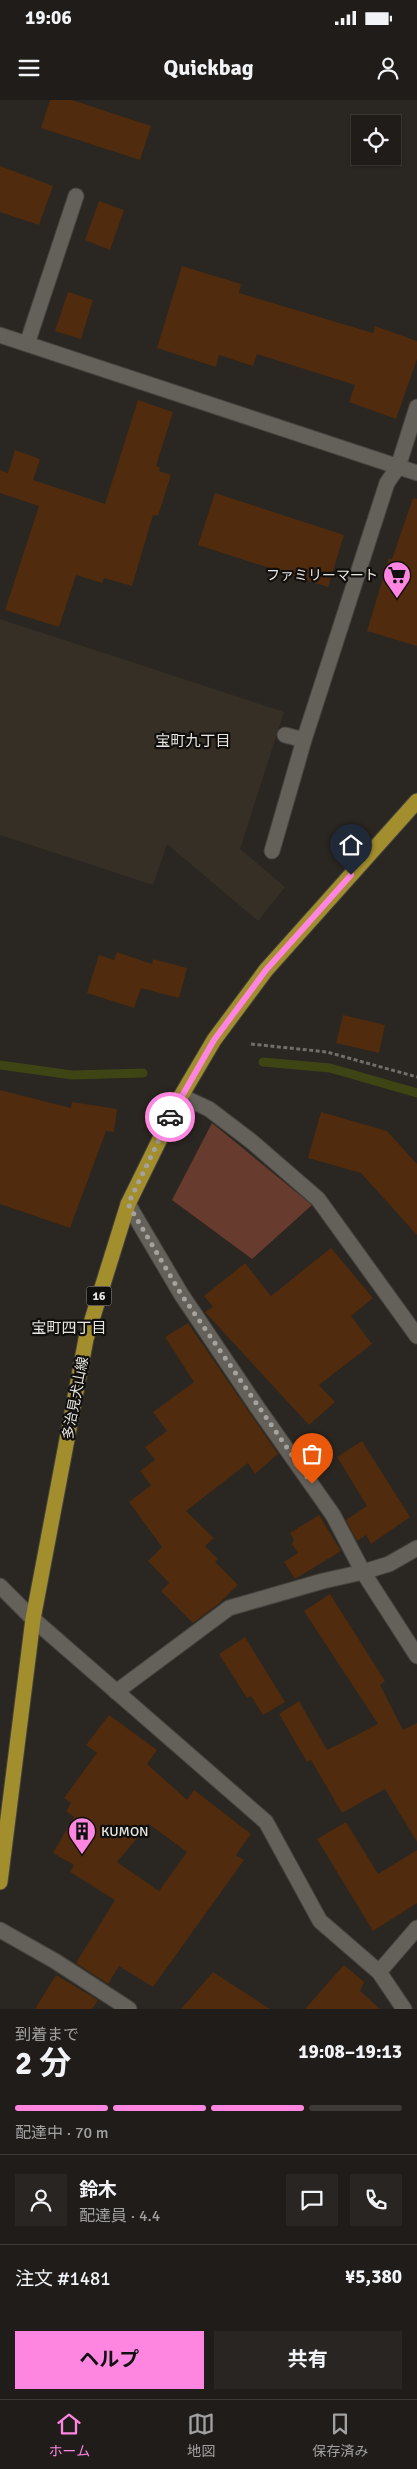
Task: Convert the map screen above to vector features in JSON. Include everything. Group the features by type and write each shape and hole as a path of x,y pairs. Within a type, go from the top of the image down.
{"main road":[{"name":"多治見犬山線","path":"0,1882 33,1619 86,1339 128,1204 181,1096 214,1040 266,970 417,801"}],"street":[{"path":"27,344 76,196"},
{"path":"0,335 417,473"},
{"path":"272,851 304,740 387,483 398,467 417,407"},
{"path":"285,735 304,740"},
{"path":"181,1096 209,1109 251,1141 318,1199 417,1336"},
{"path":"128,1204 181,1294 257,1407 334,1515 363,1572 417,1656"},
{"path":"116,1692 229,1608 389,1564 417,1548"},
{"path":"0,1586 33,1619 266,1822 320,1921 379,1972 404,2009"},
{"path":"379,1972 417,1928"},
{"path":"0,1930 55,1961 129,2009"}],"path":[{"path":"251,1044 327,1052 417,1077"}],"shaded area":[{"path":"0,619 284,712 240,849 285,887 258,921 167,844 153,885 0,835"},
{"path":"212,1123 312,1205 252,1259 172,1200"}],"building":[{"path":"50,100 72,100 151,126 140,160 41,128"},
{"path":"0,166 53,186 39,225 0,212"},
{"path":"99,201 124,210 110,250 85,240"},
{"path":"182,266 241,284 239,293 373,333 375,326 417,341 417,359 396,419 349,402 355,385 257,354 253,366 219,355 216,367 157,348"},
{"path":"68,292 93,300 81,339 55,331"},
{"path":"138,400 173,412 156,466 160,467 159,471 171,475 158,516 153,515 132,586 104,578 102,583 76,575 59,627 5,610 39,506 0,493 0,470 8,473 15,450 40,459 33,480 105,504"},
{"path":"215,493 344,535 328,587 198,545"},
{"name":"ファミリーマート","path":"413,498 417,499 417,646 367,631 389,558 392,559"},
{"path":"117,952 152,964 153,959 187,968 179,998 141,988 134,1008 87,993 99,955 114,960"},
{"path":"343,1015 385,1025 379,1053 336,1043"},
{"path":"0,1090 71,1108 72,1102 117,1109 114,1132 106,1131 70,1228 0,1204"},
{"path":"321,1112 387,1131 417,1164 417,1235 361,1173 308,1158"},
{"path":"331,1248 373,1298 351,1316 372,1344 319,1385 335,1402 309,1425 205,1312 213,1307 204,1296 245,1263 271,1296"},
{"path":"188,1323 278,1454 255,1474 248,1463 186,1511 214,1538 205,1546 218,1559 215,1562 238,1585 217,1605 193,1623 161,1591 169,1583 148,1561 162,1547 129,1502 151,1485 140,1471 155,1460 145,1447 167,1431 153,1412 194,1382 165,1337"},
{"path":"362,1441 410,1517 371,1544 366,1535 357,1541 346,1520 367,1506 337,1457"},
{"path":"319,1515 341,1551 295,1579 284,1562 298,1553 292,1544 294,1540 290,1533"},
{"path":"330,1594 385,1681 380,1685 403,1730 417,1723 417,1842 385,1789 342,1813 311,1760 307,1762 279,1714 299,1701 327,1750 378,1724 304,1611"},
{"path":"245,1637 285,1702 263,1715 251,1696 247,1698 219,1654"},
{"path":"109,1715 157,1750 147,1764 187,1800 194,1790 251,1834 236,1855 244,1860 153,1987 119,1966 108,1984 76,1963 115,1900 70,1872 74,1865 53,1853 74,1817 66,1811 71,1803 64,1798 97,1753 86,1745","holes":["149,1824 187,1852 159,1891 117,1862"]},
{"path":"346,1822 378,1874 417,1850 417,1903 373,1931 317,1839"},
{"path":"344,1965 364,1982 360,1991 380,2009 305,2009"},
{"path":"213,1972 270,2009 181,2009"},
{"path":"56,1975 98,2000 92,2009 35,2009"}],"waterway":[{"path":"263,1062 330,1068 417,1093"},
{"path":"0,1065 72,1075 143,1073"}],"way so far":[{"path":"170,1117 128,1204 181,1294 257,1407 312,1484"}],"place":[{"name":"ファミリーマート","path":"397,599"},
{"name":"KUMON","path":"82,1855"}],"district":[{"name":"宝町九丁目","path":"193,741"},
{"name":"宝町四丁目","path":"69,1328"}],"route":[{"path":"170,1117 214,1040 266,970 351,875"}]}
